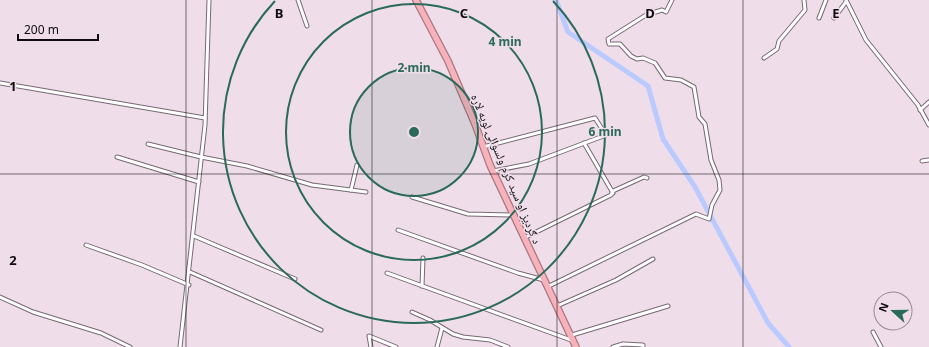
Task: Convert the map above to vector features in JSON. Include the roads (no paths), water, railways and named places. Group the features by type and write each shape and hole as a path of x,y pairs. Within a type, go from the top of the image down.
{"highway":[{"name":"د ګردیز او سید کرم ولسوالۍ لویه لاره","path":"416,0 448,61 476,124 492,171 572,335 576,347"}],"street":[{"path":"180,347 190,272 206,118 209,0"},
{"path":"298,0 307,26"},
{"path":"548,286 681,220 696,214 709,220 712,205 720,190 719,180 711,160 705,124 699,116 694,87 681,80 665,78 655,63 643,58 637,59 631,56 620,44 610,44 608,39 646,15 662,10 666,12 672,0"},
{"path":"764,58 777,49 779,41 805,10 804,0"},
{"path":"819,18 826,0"},
{"path":"834,18 846,1 866,40 902,84 929,125"},
{"path":"0,83 206,118"},
{"path":"920,110 929,102"},
{"path":"483,147 595,118 606,135 529,164 492,171"},
{"path":"584,143 613,193"},
{"path":"148,144 202,158 247,166 312,185 366,192"},
{"path":"117,156 148,168 199,182"},
{"path":"922,161 929,160"},
{"path":"351,190 357,165"},
{"path":"524,238 613,193 613,191 639,178 647,178"},
{"path":"412,197 474,215 513,215"},
{"path":"398,230 518,274 544,280"},
{"path":"194,236 295,279"},
{"path":"86,245 142,265 188,285"},
{"path":"422,286 423,258"},
{"path":"557,306 616,280 653,259"},
{"path":"190,272 321,330"},
{"path":"387,273 574,341"},
{"path":"0,297 32,312 88,328 130,347"},
{"path":"572,335 668,306"},
{"path":"412,312 463,337 490,340 508,347"},
{"path":"437,347 442,328"},
{"path":"873,332 881,347"},
{"path":"371,347 369,336 396,347"},
{"path":"613,347 623,344 643,345 642,347"}],"waterway":[{"path":"556,0 568,32 648,86 663,139 695,187 768,323 789,347"}]}
